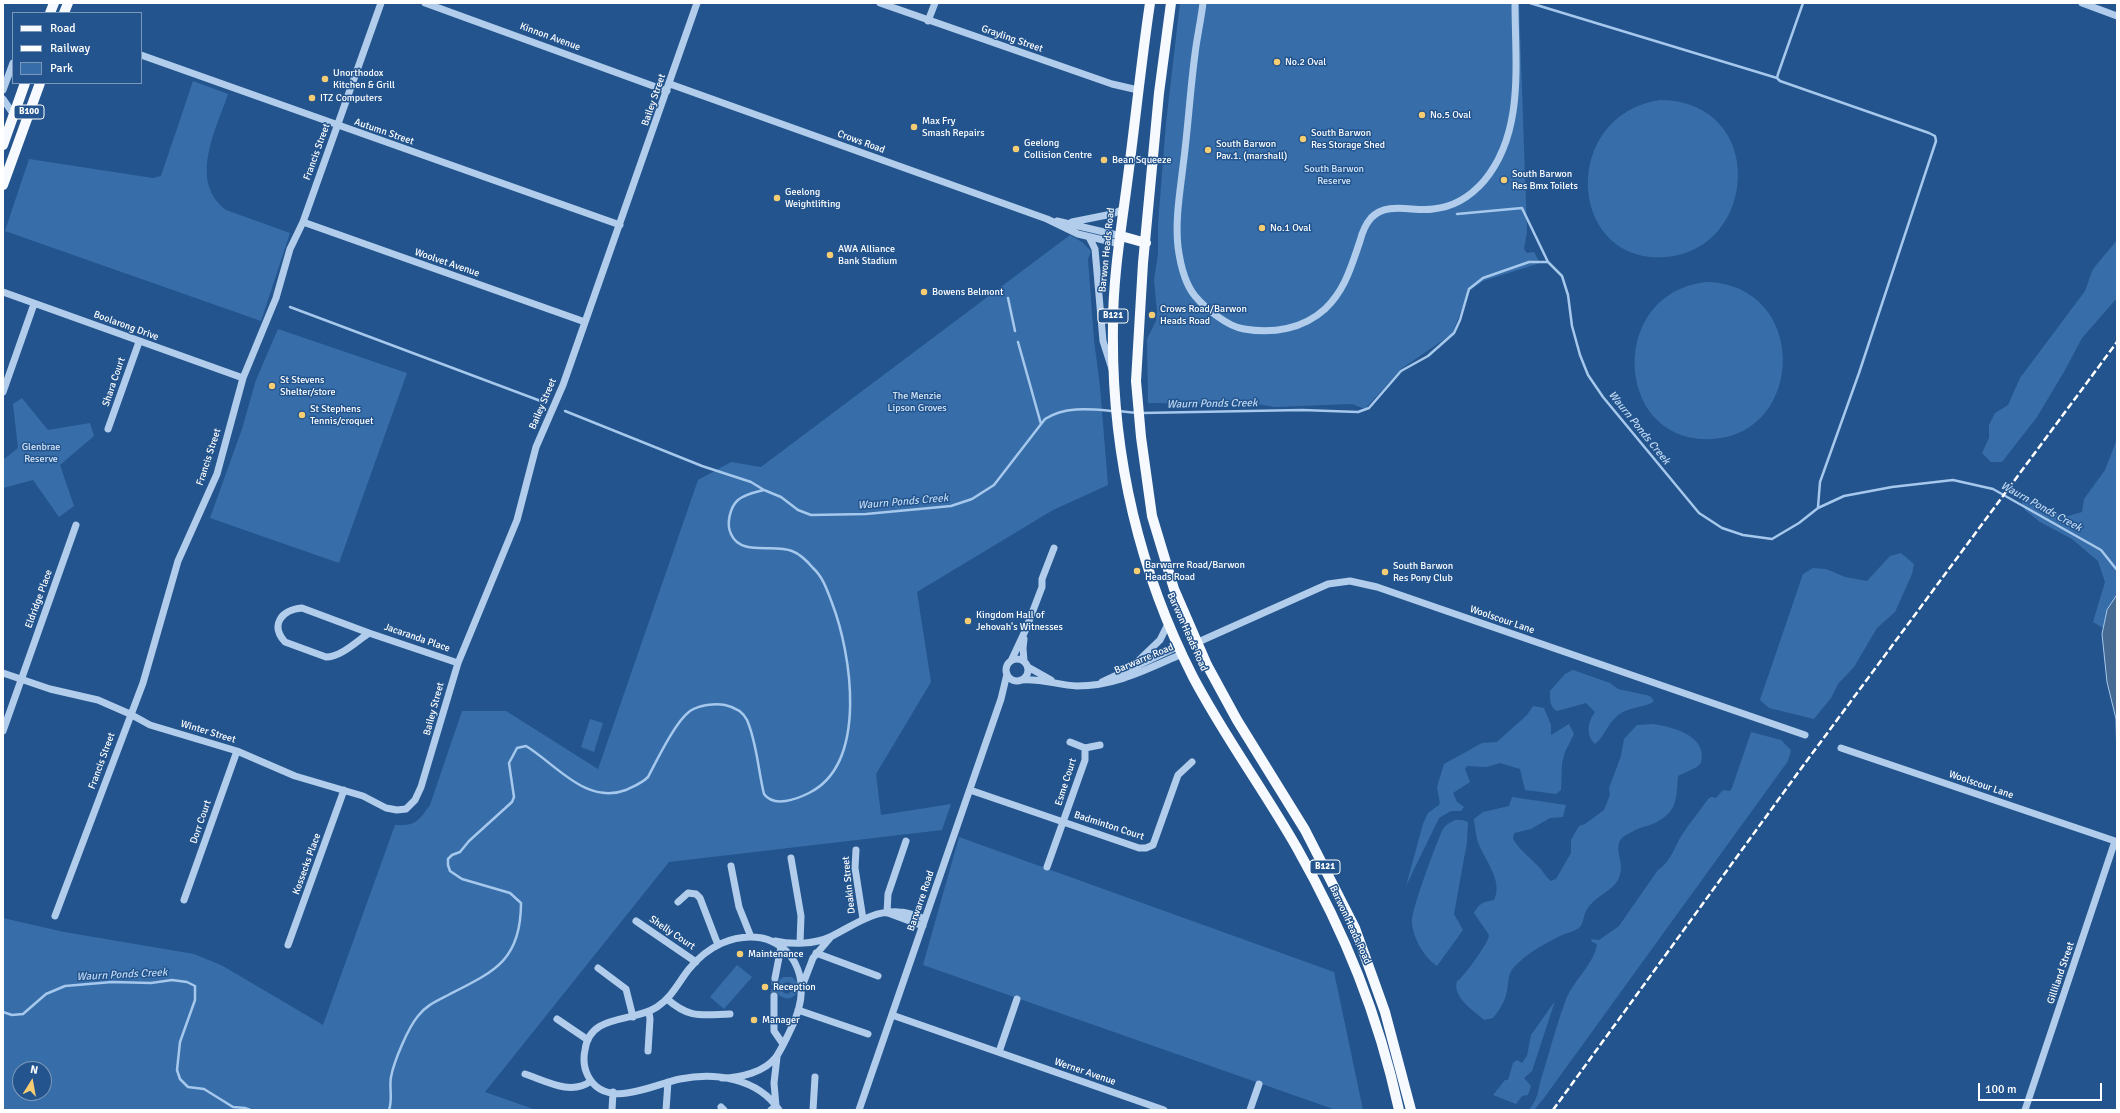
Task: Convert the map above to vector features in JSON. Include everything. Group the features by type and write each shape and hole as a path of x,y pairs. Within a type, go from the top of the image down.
{"main road":[{"name":"Barwon Heads Road","path":"1150,3 1120,240 1113,312 1114,375 1119,436 1130,503 1146,564 1168,624 1180,650 1204,697 1296,846 1337,923 1367,995 1385,1052 1399,1110"},
{"name":"Barwon Heads Road","path":"1171,3 1159,93 1146,243 1136,388 1152,516 1174,589 1196,643 1223,695 1306,830 1344,904 1366,956 1385,1012 1411,1110"},
{"name":"B100","path":"4,140 25,84"},
{"name":"B100","path":"3,185 40,84"},
{"path":"1120,240 1146,243"},
{"path":"1180,650 1196,643"}],"street":[{"name":"Francis Street","path":"55,916 130,714 143,683 164,604 178,560 216,474 243,378 276,298 290,249 303,222 381,3"},
{"name":"Kinnon Avenue","path":"425,3 668,88"},
{"name":"Bailey Street","path":"406,809 415,800 421,788 458,663 517,520 536,447 563,385 697,3"},
{"name":"Grayling Street","path":"880,3 1118,86 1138,90"},
{"path":"928,21 934,3"},
{"path":"1203,3 1195,53 1179,204 1179,252 1184,273 1194,295 1213,312 1238,328 1269,331 1285,329 1310,320 1324,310 1340,293 1349,273 1364,229 1371,218 1382,210 1396,208 1431,210 1448,206 1466,199 1494,169 1504,149 1513,114 1515,3"},
{"path":"2082,3 2117,16"},
{"name":"Autumn Street","path":"142,55 337,126 620,225"},
{"path":"3,90 12,66"},
{"name":"Crows Road","path":"668,88 1045,218 1078,224"},
{"path":"3,99 14,115"},
{"path":"4,140 18,142"},
{"path":"1078,224 1124,209"},
{"name":"Crows Road","path":"1045,218 1072,232 1089,238 1120,240"},
{"name":"Woolvet Avenue","path":"303,222 585,322"},
{"path":"1078,224 1120,240"},
{"path":"1089,238 1094,244 1096,252 1104,348 1114,375"},
{"name":"Boolarong Drive","path":"3,292 243,378"},
{"path":"3,392 34,304"},
{"name":"Shara Court","path":"108,429 139,342"},
{"name":"Eldridge Place","path":"3,731 76,524"},
{"path":"1026,629 1023,648 1026,664 1026,676 1020,681 1011,680 1007,674 1006,666 1011,661 1026,629 1042,587 1042,579 1054,548"},
{"name":"Woolscour Lane","path":"1196,643 1318,588 1350,581 1377,587 1805,735"},
{"name":"Jacaranda Place","path":"369,632 339,654 332,657 326,657 285,642 281,637 278,628 280,619 284,613 292,609 302,608 458,663"},
{"path":"1123,672 1144,657 1165,633 1168,624"},
{"name":"Barwarre Road","path":"1090,685 1180,650"},
{"name":"Barwarre Road","path":"1001,699 1009,688 1020,681 1035,680 1065,685 1090,685 1121,680 1180,650"},
{"path":"1011,661 1018,659 1026,664"},
{"name":"Barwarre Road","path":"1026,664 1046,678 1065,685"},
{"name":"Winter Street","path":"3,673 50,689 98,700 130,714 150,725 237,751 294,776 363,796 386,808 397,810 406,809"},
{"name":"Barwarre Road","path":"859,1110 1001,699 1007,674"},
{"path":"1070,742 1085,748 1100,745"},
{"name":"Esme Court","path":"1047,867 1085,760 1085,748"},
{"name":"Woolscour Lane","path":"1841,748 2115,841"},
{"name":"Dorr Court","path":"184,900 237,751"},
{"name":"Badminton Court","path":"970,790 1139,848 1146,848 1153,845 1178,775 1192,762"},
{"name":"Kossecks Place","path":"288,945 344,790"},
{"path":"887,913 888,894 906,841"},
{"name":"Gilliland Street","path":"2025,1110 2115,841"},
{"name":"Deakin Street","path":"856,850 855,868 863,919"},
{"path":"791,858 801,911 800,943"},
{"path":"731,866 738,903 750,937"},
{"path":"678,902 688,893 699,897 718,945"},
{"path":"782,1047 774,1059 762,1068 738,1077 696,1077 668,1082 634,1093 613,1092 602,1088 591,1081 584,1061 585,1049 588,1040 594,1031 604,1023 649,1012 667,999 696,962 718,945 737,938 750,937 786,943 822,940 863,919 887,913 900,912 924,922"},
{"name":"Shelly Court","path":"636,921 696,962"},
{"path":"775,1109 775,1068 782,1047 798,1010 808,970 816,954 827,940 836,933"},
{"path":"768,939 781,947 791,956 801,977 802,990"},
{"path":"775,978 781,947"},
{"path":"816,954 878,976"},
{"path":"598,968 626,989 633,1017"},
{"path":"774,996 774,1032 782,1047"},
{"path":"999,1052 1017,998"},
{"path":"667,999 678,1009 688,1014 730,1014"},
{"path":"798,1010 868,1034"},
{"path":"648,1051 649,1012"},
{"name":"Werner Avenue","path":"892,1015 1164,1110"},
{"path":"557,1019 588,1040"},
{"path":"525,1074 565,1087 581,1087 591,1081"},
{"path":"813,1110 816,1077"},
{"path":"722,1078 736,1080 755,1088 770,1098 775,1109"},
{"path":"666,1110 668,1082"},
{"path":"1250,1110 1259,1084"},
{"path":"612,1110 613,1092"}],"green space":[{"name":"South Barwon Reserve","path":"1180,3 1519,3 1527,232 1524,249 1527,253 1534,252 1540,263 1483,281 1469,291 1452,334 1401,369 1365,409 1352,404 1275,407 1256,404 1148,403 1147,339 1156,321 1157,312 1154,280 1158,254 1158,224 1166,123"},
{"path":"193,81 228,94 217,123 208,155 207,170 209,185 215,198 226,210 290,233 261,321 5,231 29,159 153,178 161,176"},
{"path":"1660,100 1695,107 1719,124 1734,148 1738,176 1733,205 1719,230 1697,248 1666,257 1633,253 1609,238 1594,215 1588,187 1591,158 1604,132 1627,111"},
{"name":"The Menzie Lipson Groves","path":"1070,235 1082,242 1091,251 1088,259 1108,485 1053,510 917,592 931,682 876,774 881,815 951,804 942,830 669,862 485,1092 536,1110 3,1110 3,918 64,932 194,954 223,966 323,1025 395,825 407,825 416,822 430,805 462,711 506,711 598,769 698,480 731,462 761,467"},
{"path":"2117,240 2117,298 2082,338 2037,417 2002,462 1991,462 1982,453 1989,438 1989,425 1995,413 2008,405 2020,378 2085,291 2093,269"},
{"path":"1706,282 1740,289 1764,307 1778,331 1783,359 1779,388 1765,413 1743,431 1712,439 1680,434 1656,419 1641,395 1635,367 1638,338 1651,312 1674,292"},
{"path":"278,329 407,373 339,563 210,518 242,429 256,380"},
{"name":"Glenbrae Reserve","path":"22,398 48,430 90,423 94,436 60,465 74,506 59,517 33,480 3,488 3,460 18,448 13,404"},
{"path":"2117,439 2117,595 2107,610 2103,628 2093,622 2105,582 2098,561 2072,539 2040,522 2025,510 2021,500 2026,498 2065,517 2082,512 2084,499 2105,470"},
{"path":"1901,553 1914,564 1912,574 1895,612 1877,628 1854,667 1838,684 1831,698 1814,719 1769,708 1760,700 1803,574 1813,568 1826,569 1845,577 1867,581 1890,556"},
{"path":"1573,670 1610,683 1618,689 1650,696 1654,701 1621,713 1613,720 1595,744 1590,736 1589,724 1595,712 1586,703 1557,711 1550,702 1550,691 1565,674"},
{"path":"1533,706 1544,708 1551,725 1551,735 1569,724 1574,734 1565,752 1562,763 1561,790 1556,794 1525,790 1520,769 1500,763 1487,767 1467,766 1465,769 1470,782 1453,793 1457,802 1464,807 1461,811 1451,811 1439,818 1406,886 1423,824 1428,813 1440,804 1437,787 1444,764 1482,743 1497,742 1527,715"},
{"path":"590,719 603,723 594,752 581,747"},
{"path":"1653,724 1670,727 1687,734 1694,739 1702,753 1701,763 1697,767 1678,776 1676,798 1672,809 1668,814 1655,823 1635,830 1622,838 1618,848 1621,864 1620,876 1613,886 1590,905 1586,911 1581,926 1543,945 1519,962 1510,973 1506,995 1501,1007 1493,1018 1484,1020 1464,1003 1460,998 1456,987 1457,981 1464,975 1474,962 1488,939 1489,935 1474,913 1482,904 1487,901 1494,900 1497,886 1490,866 1479,844 1474,819 1483,812 1509,806 1512,797 1566,805 1563,817 1550,818 1531,829 1514,833 1513,839 1551,881 1556,879 1571,853 1571,840 1579,826 1585,824 1604,810 1610,795 1609,788 1621,756 1624,739 1637,725"},
{"path":"1751,732 1781,740 1791,750 1788,761 1544,1098 1534,1110 1529,1110 1537,1097 1557,1026 1567,997 1570,990 1588,965 1595,951 1597,944 1592,942 1591,939 1599,940 1619,926 1658,870 1669,859 1685,830 1708,799 1711,797 1716,798 1723,790 1730,791"},
{"path":"1455,820 1468,822 1467,842 1454,914 1463,930 1437,966 1428,958 1420,947 1414,935 1412,922 1425,876 1440,836 1445,826"},
{"path":"959,837 1334,972 1363,1110 1336,1110 923,965"},
{"path":"737,965 752,977 724,1009 710,997"},
{"path":"783,977 792,977 797,982 797,988 794,988 792,984 788,982 784,983 782,986 779,985 779,981"},
{"path":"778,989 781,989 784,993 788,994 794,989 797,989 797,993 793,997 785,998 778,994"},
{"path":"1555,1001 1532,1071 1524,1078 1531,1086 1528,1095 1522,1096 1516,1104 1493,1095 1505,1080 1508,1080 1513,1063 1517,1060 1522,1063 1527,1056 1531,1035"}],"shaded area":[{"path":"2117,595 2117,762 2116,719 2107,682 2102,634 2107,610"}],"waterway":[{"path":"1530,3 1777,78"},
{"path":"1803,3 1777,78 1780,81 1929,133 1935,136 1936,141 1859,373 1820,482 1818,507"},
{"path":"1457,214 1522,208 1548,262"},
{"name":"Waurn Ponds Creek","path":"1142,413 1302,410 1358,412 1369,408 1401,371 1428,356 1454,333 1460,320 1469,289 1483,278 1529,262 1548,262 1562,276 1568,295 1572,326 1580,355 1588,375 1603,397 1699,513 1722,528 1743,535 1772,539 1799,523 1818,508 1844,496 1892,487 1953,480 1993,489 2101,550 2117,570"},
{"path":"1008,298 1015,331"},
{"path":"290,307 546,403"},
{"path":"1018,342 1041,424"},
{"name":"Waurn Ponds Creek","path":"389,1110 393,1070 398,1054 414,1021 421,1012 433,1003 493,970 503,961 511,950 516,938 520,922 521,903 510,893 462,879 450,871 448,859 452,855 460,852 469,841 512,802 514,797 509,763 517,748 526,746 573,781 585,788 598,792 611,793 626,790 648,777 672,732 684,716 690,711 702,706 717,704 725,705 741,712 747,720 755,747 764,794 774,801 792,800 809,793 828,778 841,758 848,733 850,705 849,677 845,649 832,603 822,580 804,558 795,552 785,549 750,547 742,545 736,541 731,534 729,521 731,511 738,500 754,492 764,490 781,497 798,510 811,515 866,514 951,506 972,499 994,485 1045,419 1069,410 1087,409 1113,411"},
{"path":"565,411 702,466 751,482 764,490"},
{"name":"Waurn Ponds Creek","path":"1118,411 1137,413"},
{"name":"Waurn Ponds Creek","path":"3,1012 12,1015 23,1014 46,994 65,986 112,982 151,983 172,980 187,982 195,986 195,1000 180,1042 177,1070 180,1079 188,1087 204,1089 233,1107 250,1110"}],"tunnel":[{"path":"774,996 775,978"}],"railway":[{"path":"1553,1110 1797,774 2117,342"}],"place":[{"name":"No.2 Oval","path":"1277,62"},
{"name":"Unorthodox Kitchen & Grill","path":"325,79"},
{"name":"ITZ Computers","path":"312,98"},
{"name":"No.5 Oval","path":"1422,115"},
{"name":"Max Fry Smash Repairs","path":"914,127"},
{"name":"South Barwon Res Storage Shed","path":"1303,139"},
{"name":"Geelong Collision Centre","path":"1016,149"},
{"name":"South Barwon Pav.1. (marshall)","path":"1208,150"},
{"name":"Bean Squeeze","path":"1104,160"},
{"name":"South Barwon Res Bmx Toilets","path":"1504,180"},
{"name":"Geelong Weightlifting","path":"777,198"},
{"name":"No.1 Oval","path":"1262,228"},
{"name":"AWA Alliance Bank Stadium","path":"830,255"},
{"name":"Bowens Belmont","path":"924,292"},
{"name":"Crows Road/Barwon Heads Road","path":"1152,315"},
{"name":"St Stevens Shelter/store","path":"272,386"},
{"name":"St Stephens Tennis/croquet","path":"302,415"},
{"name":"Barwarre Road/Barwon Heads Road","path":"1137,571"},
{"name":"South Barwon Res Pony Club","path":"1385,572"},
{"name":"Kingdom Hall of Jehovah's Witnesses","path":"968,621"},
{"name":"Maintenance","path":"740,954"},
{"name":"Reception","path":"765,987"},
{"name":"Manager","path":"754,1020"}]}
